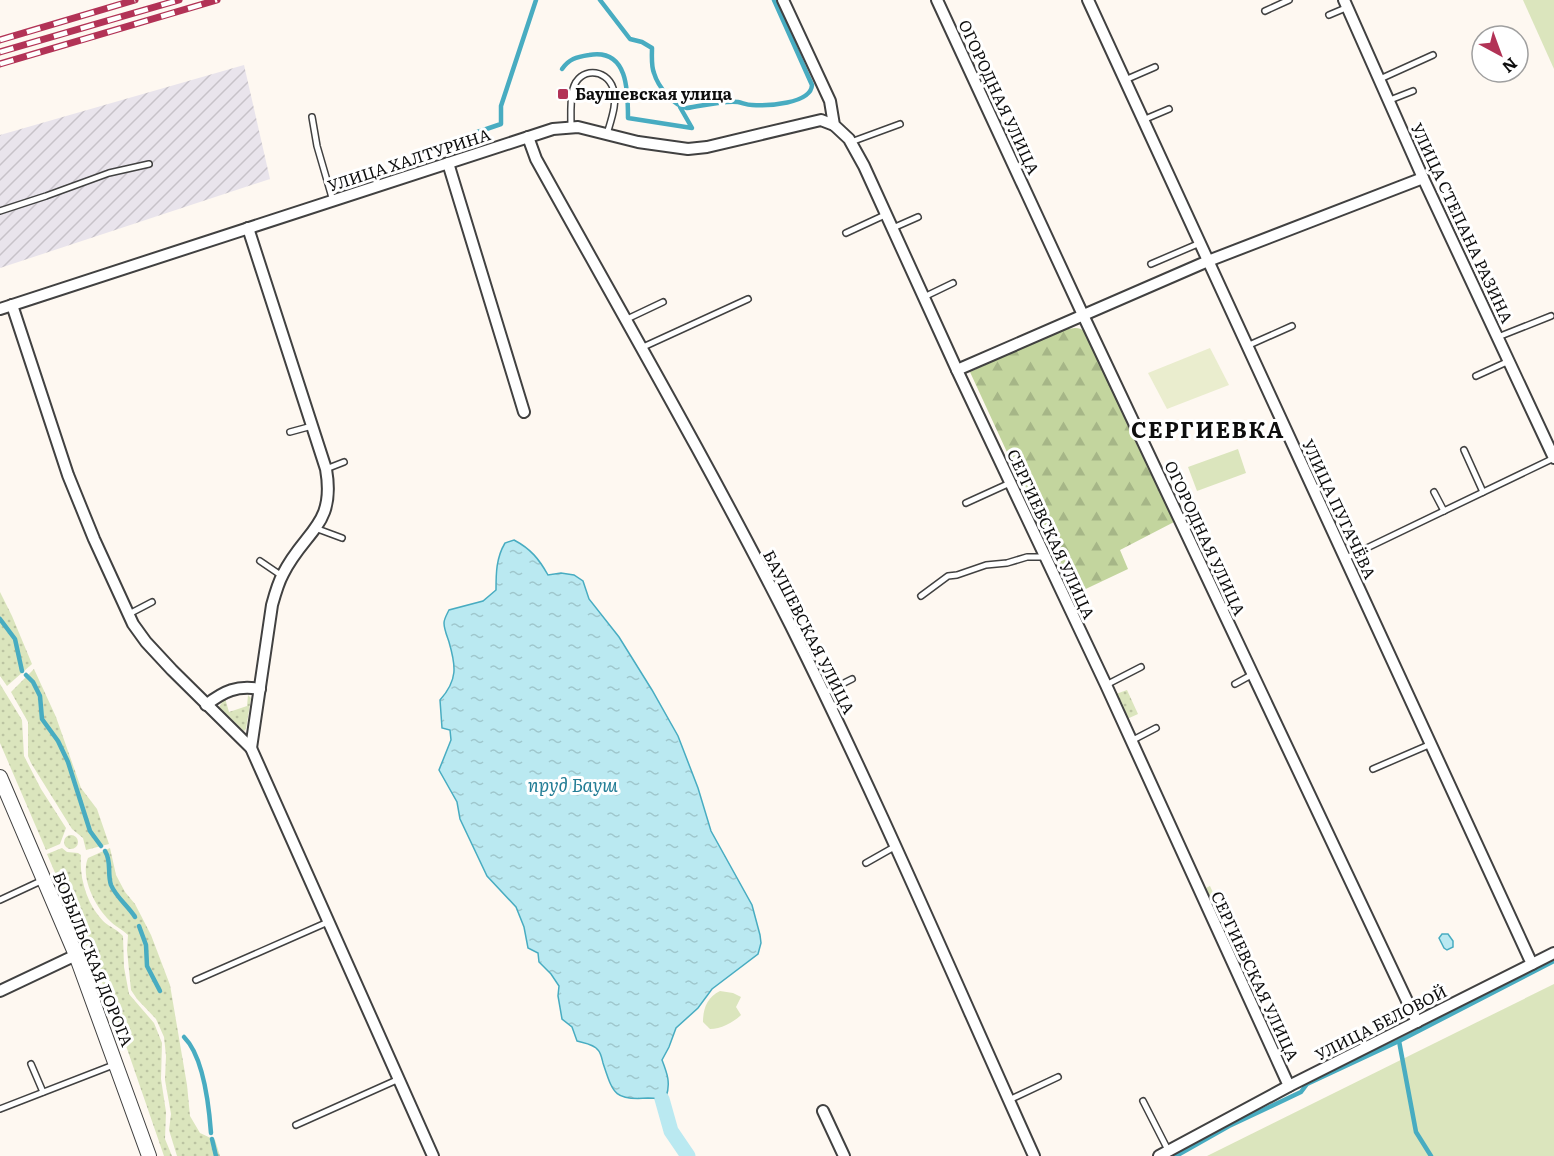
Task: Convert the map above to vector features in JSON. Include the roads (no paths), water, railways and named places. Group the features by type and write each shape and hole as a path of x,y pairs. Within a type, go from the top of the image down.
{"street":[{"path":"783,0 831,101 834,125"},
{"name":"ОГОРОДНАЯ УЛИЦА","path":"937,0 1417,1022"},
{"name":"УЛИЦА ПУГАЧЁВА","path":"1088,0 1532,964"},
{"name":"УЛИЦА СТЕПАНА РАЗИНА","path":"1346,3 1423,178 1509,361 1550,440 1554,458"},
{"name":"УЛИЦА ХАЛТУРИНА","path":"0,309 553,129 571,126 638,142 688,149 718,145 821,120 834,125"},
{"name":"СЕРГИЕВСКАЯ УЛИЦА","path":"834,125 851,142 887,214 1289,1086"},
{"name":"БАУШЕВСКАЯ УЛИЦА","path":"528,137 536,159 735,517 824,693 896,846 1034,1156"},
{"path":"448,163 524,412"},
{"path":"957,370 1208,261 1423,178"},
{"path":"248,228 327,469 330,487 323,517 282,576 272,605 250,748"},
{"path":"12,305 68,475 93,540 128,615 146,642 250,748 433,1156"},
{"path":"206,705 220,694 245,686 260,689"},
{"name":"БОБЫЛЬСКАЯ ДОРОГА","path":"0,777 76,955 149,1156"},
{"name":"УЛИЦА БЕЛОВОЙ","path":"1164,1154 1289,1086 1554,953"},
{"path":"0,991 76,955"},
{"path":"824,1111 844,1156"}],"lane":[{"path":"1264,11 1289,0"},
{"path":"1329,15 1346,3"},
{"path":"1380,79 1433,55"},
{"path":"1125,80 1155,67"},
{"path":"571,126 573,89 579,76 589,72 599,73 609,80 614,90 614,105 607,134"},
{"path":"1390,100 1413,92"},
{"path":"1143,120 1169,109"},
{"path":"312,117 317,146 333,201"},
{"path":"851,142 900,124"},
{"path":"0,211 109,172 149,164"},
{"path":"846,232 887,214"},
{"path":"893,228 918,217"},
{"path":"1151,264 1200,243"},
{"path":"924,297 953,283"},
{"path":"641,348 748,300"},
{"path":"625,320 663,302"},
{"path":"1498,337 1551,316"},
{"path":"1246,346 1292,326"},
{"path":"1476,376 1509,361"},
{"path":"290,432 312,426"},
{"path":"1464,450 1483,492"},
{"path":"1346,558 1554,458"},
{"path":"327,469 344,462"},
{"path":"966,504 1010,483"},
{"path":"1434,492 1444,511"},
{"path":"315,528 342,538"},
{"path":"921,596 948,576 986,565 1007,563 1027,557 1045,557"},
{"path":"260,561 282,576"},
{"path":"128,615 152,602"},
{"path":"1106,686 1141,668"},
{"path":"1235,684 1253,674"},
{"path":"824,693 852,679"},
{"path":"1131,741 1156,728"},
{"path":"1373,769 1431,744"},
{"path":"866,863 896,846"},
{"path":"0,900 44,879"},
{"path":"196,980 328,922"},
{"path":"0,1109 117,1063"},
{"path":"31,1064 43,1092"},
{"path":"1009,1100 1058,1077"},
{"path":"296,1125 399,1079"},
{"path":"1143,1101 1164,1154"}],"water":[{"name":"пруд Бауш","path":"514,540 534,555 548,575 561,573 574,575 583,581 589,599 619,637 678,736 698,788 711,831 752,905 761,943 758,954 712,989 698,1008 676,1028 662,1060 668,1083 666,1097 663,1098 637,1099 616,1093 609,1082 599,1051 591,1045 577,1041 572,1027 562,1019 558,996 559,986 539,962 538,953 528,948 524,927 516,907 487,876 460,819 457,802 439,770 451,740 450,730 442,728 440,700 450,686 454,672 444,620 449,610 483,601 496,590 496,572 500,554 505,543"},
{"path":"1442,934 1448,934 1453,941 1453,947 1447,950 1444,948 1439,938"}],"waterway":[{"path":"466,136 501,124 501,106 536,0"},
{"path":"600,0 630,39 652,48 652,67 659,84 672,100 687,108 726,102 752,105 777,104 797,100 810,91 812,85 774,0"},
{"path":"562,69 570,61 589,55 612,58 623,74 626,84 628,118 692,128 680,107"},
{"path":"0,619 15,639 22,671"},
{"path":"26,675 33,682 40,696 42,719 58,741 68,762 90,831 101,846"},
{"path":"105,851 111,885 135,917"},
{"path":"139,926 146,945 147,966 160,991"},
{"path":"1176,1156 1229,1126 1301,1092 1307,1084 1399,1041 1554,961"},
{"path":"184,1037 191,1045 200,1069 207,1096 211,1133"},
{"path":"1399,1041 1416,1132 1431,1156"},
{"path":"662,1099 671,1131 688,1156"},
{"path":"212,1139 216,1156"}],"railway":[{"path":"0,40 135,0"},
{"path":"0,52 179,0"},
{"path":"0,64 217,0"}],"place":[{"name":"Баушевская улица","path":"563,94"}],"district":[{"name":"СЕРГИЕВКА","path":"1208,430"}]}
